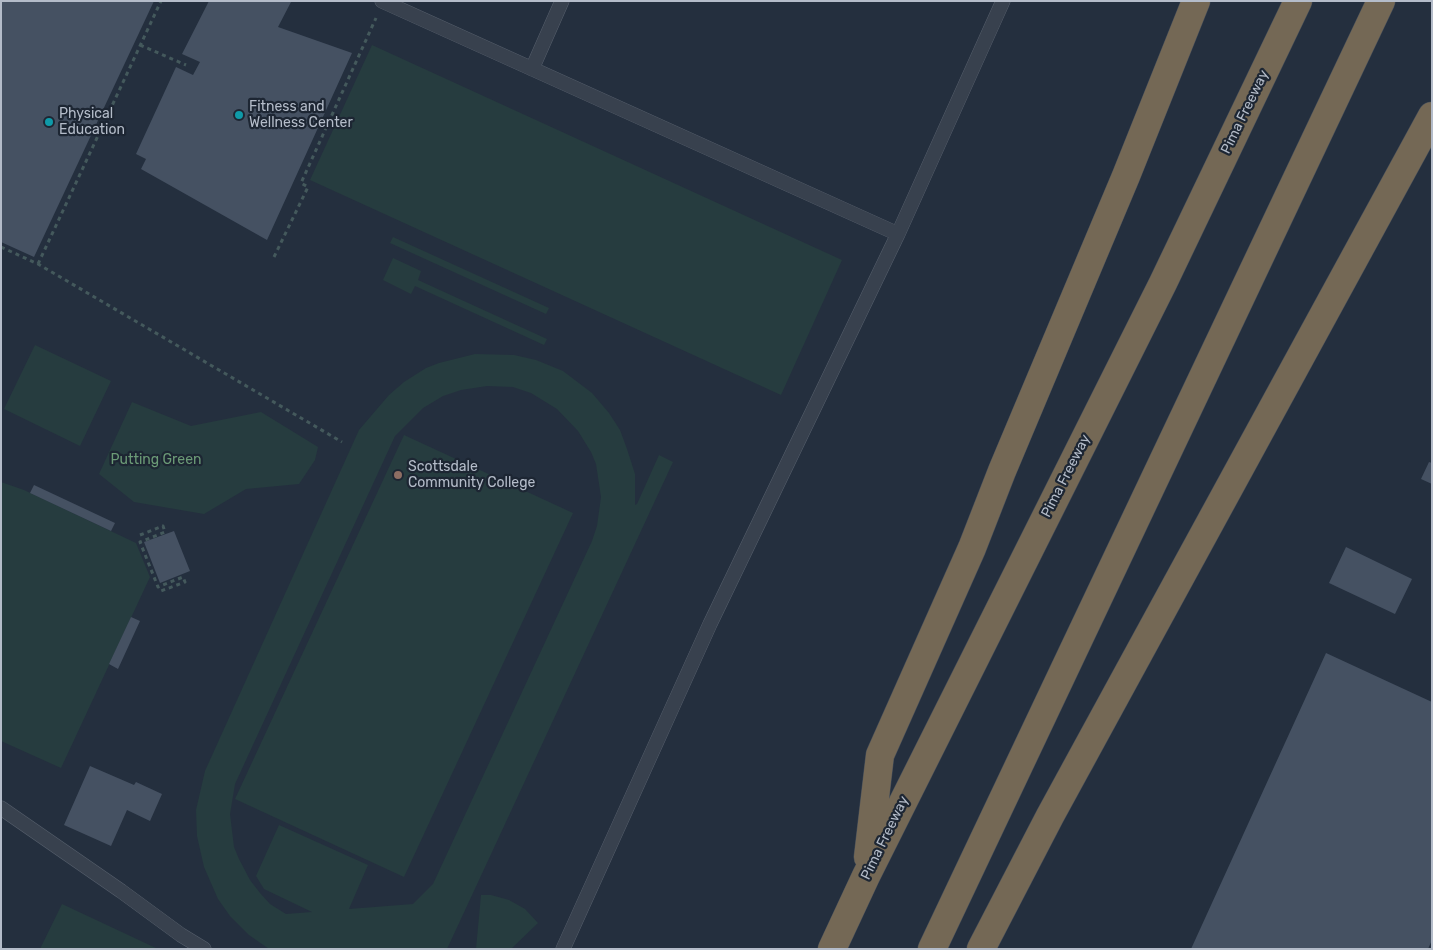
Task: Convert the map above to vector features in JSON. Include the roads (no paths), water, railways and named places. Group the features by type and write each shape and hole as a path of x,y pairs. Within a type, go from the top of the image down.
{"highway":[{"path":"866,876 880,755 972,548 1002,470 1126,176 1196,1"},
{"name":"Pima Freeway","path":"832,949 866,876 1158,292 1298,1"},
{"path":"932,949 1380,1"},
{"path":"981,949 1050,816 1432,116"}],"lane":[{"path":"532,69 562,1"},
{"path":"563,949 710,624 898,234 1003,1"},
{"path":"383,2 898,234"},
{"path":"1,808 122,891 181,935 204,949"}],"place":[{"name":"Fitness and Wellness Center","path":"239,115"},
{"name":"Physical Education","path":"49,122"},
{"name":"Scottsdale Community College","path":"398,475"}],"park label":[{"name":"Putting Green","path":"156,460"}]}
